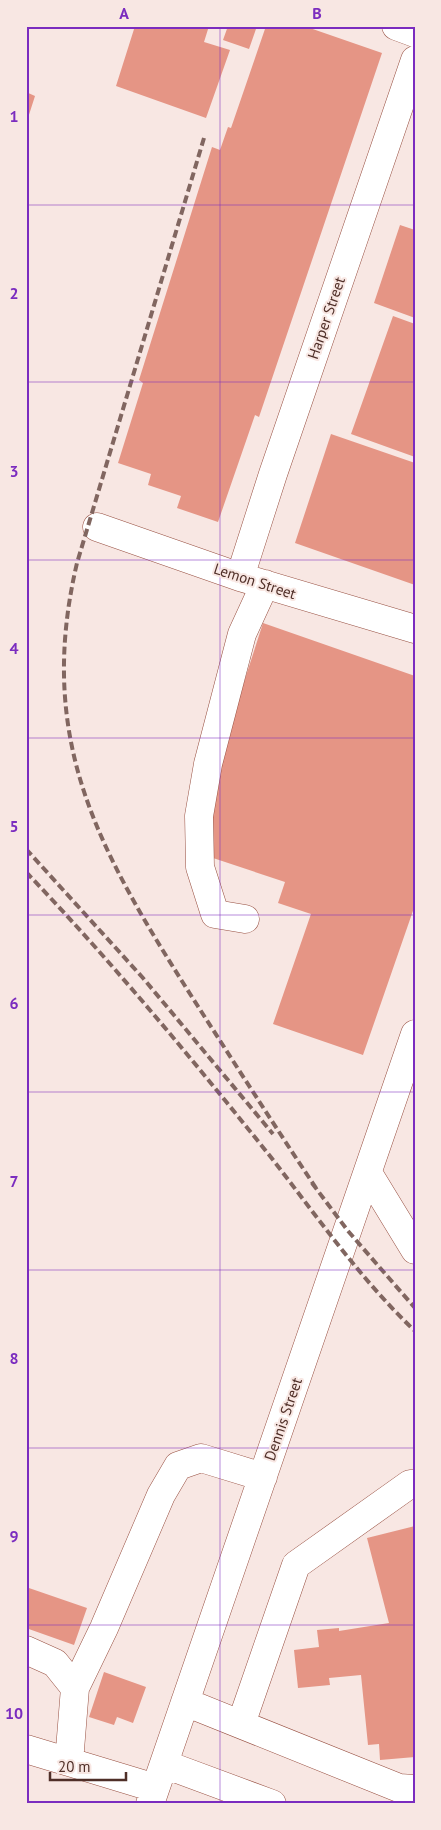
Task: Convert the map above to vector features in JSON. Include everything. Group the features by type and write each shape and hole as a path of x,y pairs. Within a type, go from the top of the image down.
{"street":[{"path":"396,26 415,32"},
{"name":"Harper Street","path":"245,919 215,914 200,867 199,816 208,764 242,634 273,474 415,60"},
{"name":"Lemon Street","path":"97,527 252,581 415,629"},
{"name":"Dennis Street","path":"156,1786 415,1034"},
{"path":"368,1173 415,1250"},
{"path":"69,1762 75,1688 104,1628 161,1495 178,1466 201,1458 263,1477"},
{"path":"241,1724 296,1565 410,1484 415,1484"},
{"path":"26,1650 55,1663 75,1688"},
{"path":"185,1702 400,1788 415,1789"},
{"path":"26,1749 156,1786 272,1804"}],"building":[{"path":"135,26 209,26 204,42 230,50 206,118 116,86"},
{"path":"228,26 257,26 249,49 223,40"},
{"path":"266,26 304,26 382,53 259,417 255,415 218,522 177,508 181,496 148,485 151,474 118,463 143,383 139,380 212,147 220,150 228,127 231,128"},
{"path":"26,92 35,96 27,121 26,121"},
{"path":"400,225 415,230 415,318 374,303"},
{"path":"393,316 415,324 415,457 351,434"},
{"path":"331,434 415,463 415,585 295,543"},
{"path":"263,623 415,676 415,905 363,1055 273,1024 311,914 278,903 285,882 210,857 214,787 227,735"},
{"path":"415,1526 415,1757 380,1760 379,1744 368,1745 361,1675 329,1678 330,1685 298,1688 294,1650 319,1647 317,1630 339,1628 339,1631 389,1623 367,1538"},
{"path":"26,1587 87,1608 74,1645 26,1628"},
{"path":"104,1672 146,1687 133,1723 117,1717 114,1725 89,1717"}],"railway":[{"path":"204,138 77,563 66,627 64,686 71,740 84,792 104,843 129,893 192,997 316,1188"},
{"path":"26,849 143,978 273,1134"},
{"path":"26,872 90,941 151,1012 270,1156 357,1268 415,1331"},
{"path":"312,1183 348,1231 415,1308"}]}
